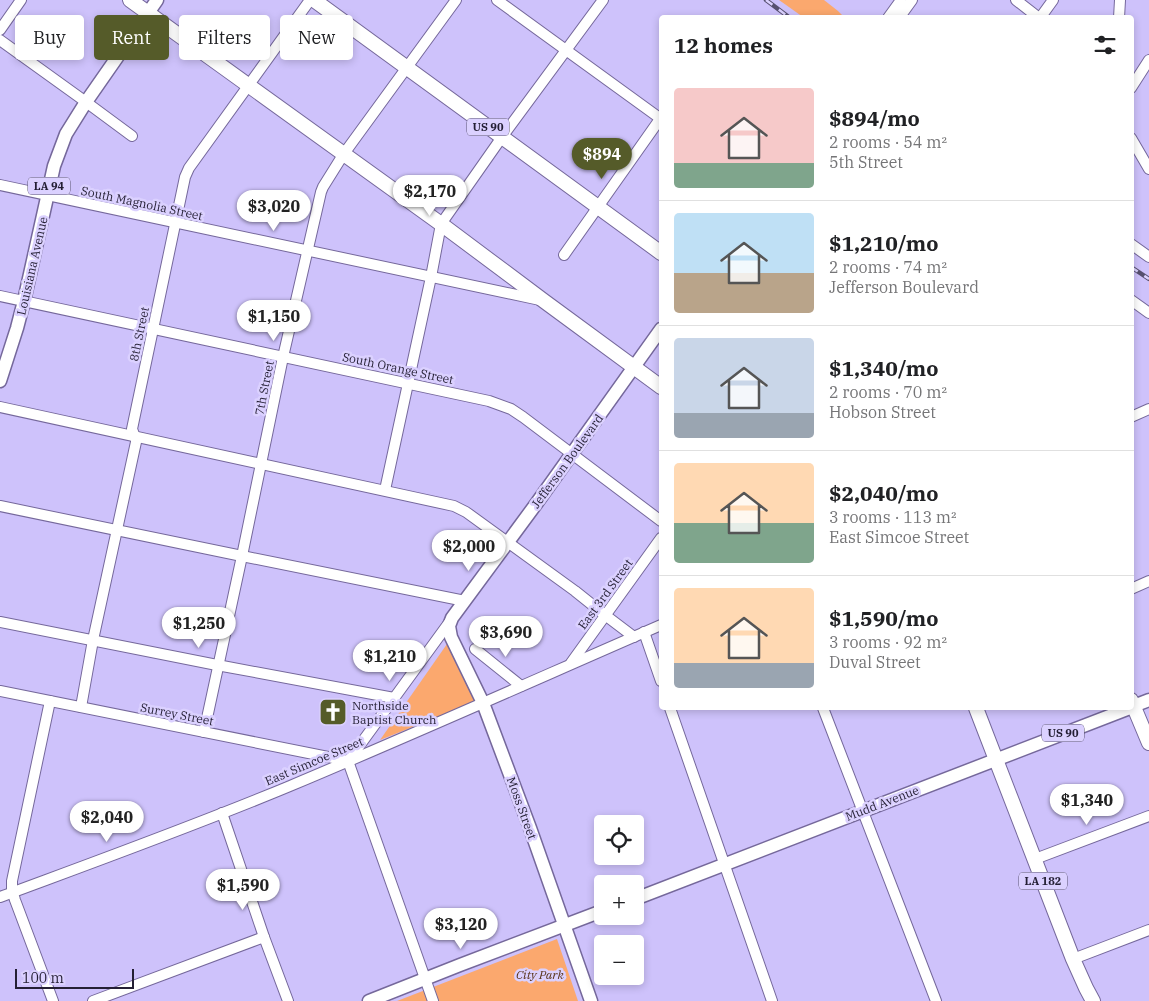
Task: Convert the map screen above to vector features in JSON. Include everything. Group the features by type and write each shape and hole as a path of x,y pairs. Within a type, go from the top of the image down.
{"highway":[{"path":"130,0 441,224 659,386"},
{"name":"US 90","path":"314,0 659,252"},
{"path":"1134,709 1149,743"},
{"path":"977,710 996,759"},
{"name":"LA 182","path":"996,759 1073,959 1093,1001"}],"main road":[{"name":"Louisiana Avenue","path":"0,381 24,301 57,156 66,134 157,0"},
{"name":"Jefferson Boulevard","path":"452,618 659,332"},
{"name":"Moss Street","path":"452,618 450,626 451,637 483,703 530,828 591,1001"},
{"name":"Mudd Avenue","path":"1134,704 1149,700"},
{"name":"Mudd Avenue","path":"644,896 1119,710"},
{"path":"369,1001 594,914"}],"street":[{"path":"0,30 21,0"},
{"name":"8th Street","path":"81,707 93,640 136,442 132,429 188,168 310,0"},
{"name":"7th Street","path":"204,732 283,357 323,186 343,155 456,0"},
{"path":"497,0 659,118"},
{"path":"385,490 441,224 502,137 603,0"},
{"path":"890,15 901,0"},
{"path":"901,15 912,0"},
{"path":"1016,0 1036,15"},
{"path":"1042,15 1053,0"},
{"path":"1118,15 1120,0"},
{"path":"0,40 132,136"},
{"path":"1134,83 1149,60"},
{"path":"564,255 659,122"},
{"path":"1134,143 1149,169"},
{"name":"South Magnolia Street","path":"0,185 544,301"},
{"path":"1134,246 1149,257"},
{"name":"South Orange Street","path":"0,296 478,398 501,405 523,417 659,519"},
{"path":"1134,302 1149,313"},
{"path":"0,407 454,506 466,512 508,542 634,636"},
{"path":"1134,416 1149,409"},
{"path":"0,506 465,601"},
{"name":"East 3rd Street","path":"570,665 659,541"},
{"path":"1134,588 1149,581"},
{"name":"Jefferson Boulevard","path":"348,760 452,618"},
{"path":"0,622 394,698"},
{"name":"East Simcoe Street","path":"0,897 288,786 659,626"},
{"path":"644,632 659,675"},
{"path":"475,649 521,686"},
{"name":"Surrey Street","path":"0,691 348,760"},
{"path":"50,701 12,881 13,892 52,1001"},
{"path":"671,710 772,1001"},
{"path":"824,710 936,1001"},
{"path":"348,760 433,1001"},
{"path":"222,813 288,1001"},
{"path":"1035,860 1149,816"},
{"path":"1073,959 1149,930"},
{"path":"93,1001 264,937"}],"green space":[{"path":"779,0 824,0 842,15 800,15"},
{"path":"447,644 478,701 380,740"},
{"name":"City Park","path":"557,939 578,1001 397,1001"}],"railway":[{"path":"766,0 786,15"},
{"path":"1134,269 1149,279"}],"place":[{"name":"Northside Baptist Church","path":"333,712"}]}
